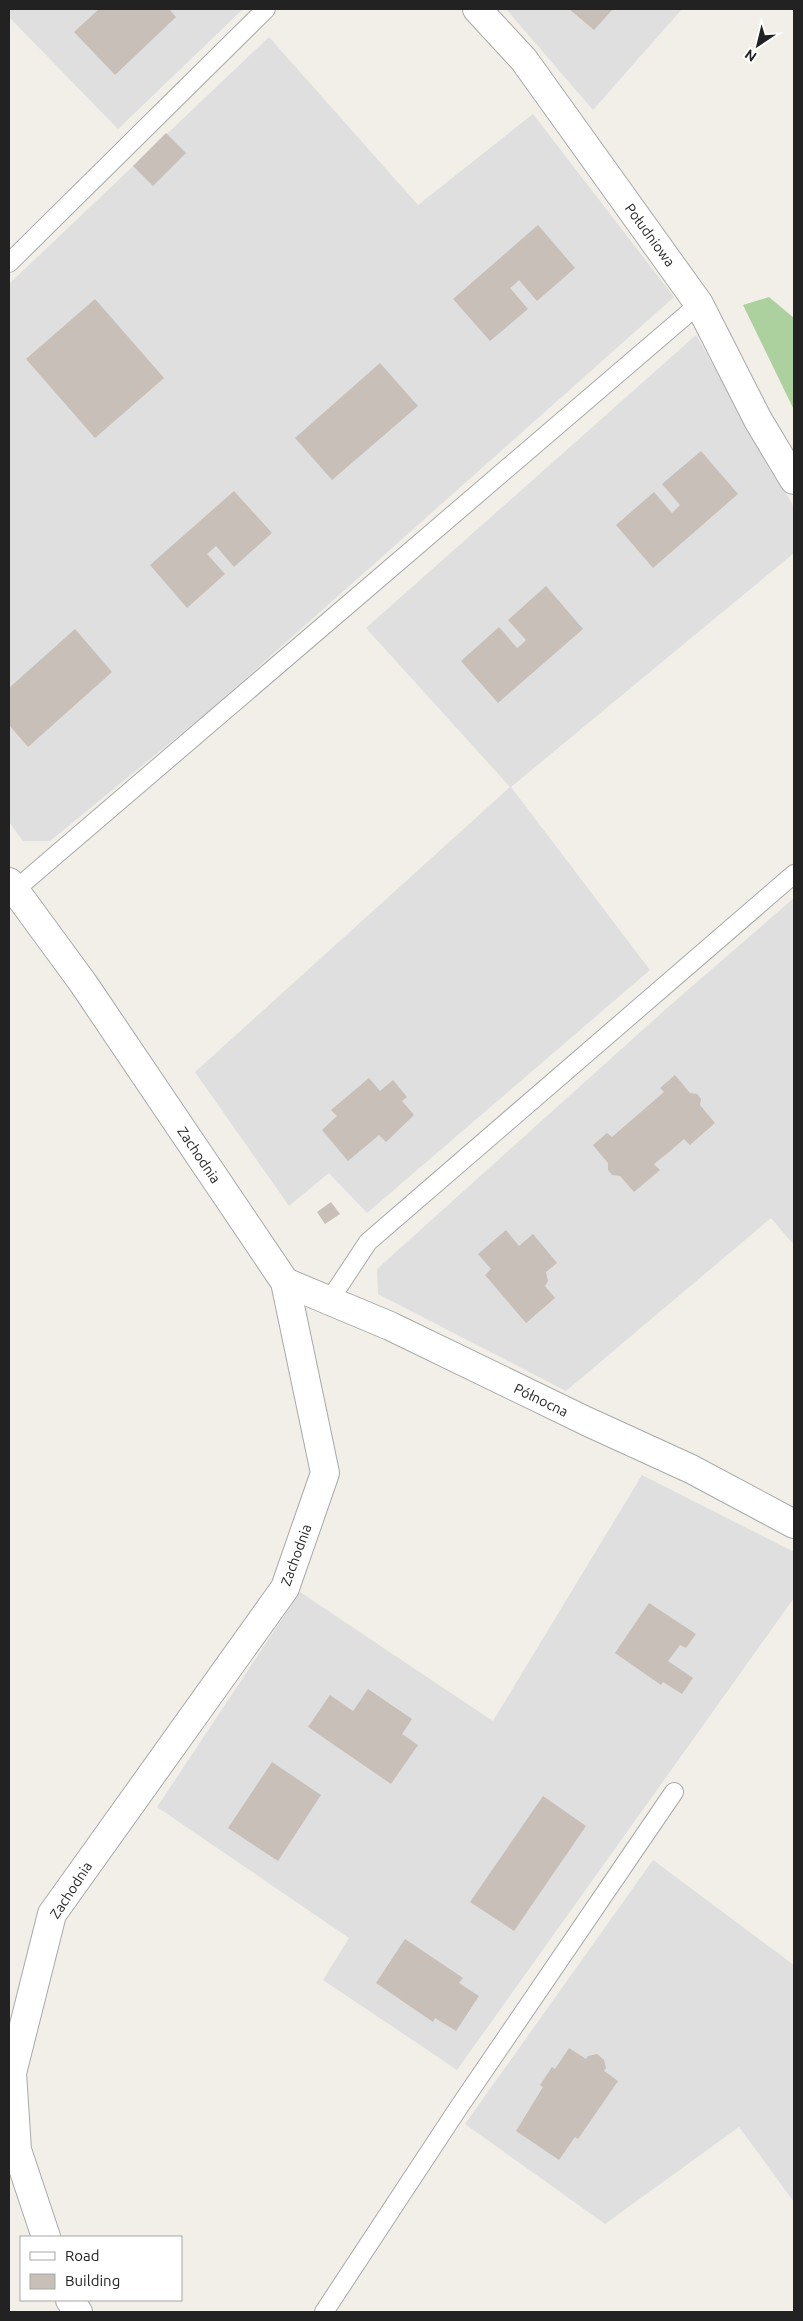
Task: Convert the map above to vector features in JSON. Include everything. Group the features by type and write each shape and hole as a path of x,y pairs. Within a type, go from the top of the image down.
{"street":[{"name":"Południowa","path":"476,9 524,60 699,304 758,420 794,480"},
{"name":"Zachodnia","path":"12,886 83,983 285,1282 325,1473 285,1588 52,1914 12,2073 16,2150 46,2236"},
{"name":"Północna","path":"285,1282 390,1326 586,1421 691,1469 794,1524"},
{"path":"71,2301 78,2312"}],"lane":[{"path":"9,263 266,9"},
{"path":"12,886 699,304"},
{"path":"329,1301 368,1242 794,874"},
{"path":"324,2312 459,2107 674,1792"}],"shaded area":[{"path":"9,9 243,9 118,129 9,17"},
{"path":"506,9 682,9 593,110"},
{"path":"269,37 418,205 533,114 674,297 210,710 50,841 23,841 9,822 9,284"},
{"path":"696,335 794,507 794,553 511,787 650,970 367,1213 329,1173 289,1206 195,1072 510,787 366,628"},
{"path":"794,898 794,1245 771,1218 566,1391 378,1294 377,1269 667,1008"},
{"path":"642,1475 794,1552 794,1598 457,2070 323,1980 349,1938 157,1807 300,1592 493,1721"},
{"path":"653,1860 794,1965 794,2202 739,2127 605,2224 465,2124"}],"green space":[{"path":"769,297 794,318 794,410 743,305"}],"building":[{"path":"99,9 169,9 176,17 115,75 74,32"},
{"path":"569,9 613,9 594,30"},
{"path":"166,133 186,153 153,186 133,166"},
{"path":"538,225 575,268 537,301 519,280 510,288 528,309 490,341 453,299"},
{"path":"95,299 164,378 95,438 26,359"},
{"path":"380,363 418,406 332,480 295,438"},
{"path":"701,451 738,494 653,568 616,525 654,492 672,513 680,505 662,484"},
{"path":"234,491 272,533 234,567 216,546 207,554 225,574 187,608 150,565"},
{"path":"546,586 583,629 498,703 461,661 499,627 517,648 521,645 526,640 508,620"},
{"path":"75,629 112,672 28,747 9,725 9,688"},
{"path":"675,1075 690,1093 697,1094 701,1099 700,1105 715,1123 690,1145 684,1139 654,1164 660,1170 634,1192 620,1176 612,1175 608,1170 608,1163 593,1145 607,1133 612,1137 664,1092 660,1088"},
{"path":"369,1078 380,1091 393,1080 407,1097 402,1101 414,1115 386,1142 379,1135 348,1161 322,1130 337,1116 331,1110"},
{"path":"331,1202 340,1214 325,1224 317,1212"},
{"path":"506,1230 519,1246 533,1234 557,1263 546,1272 548,1281 545,1286 555,1298 526,1323 485,1275 491,1269 478,1254"},
{"path":"649,1603 696,1634 686,1648 680,1645 668,1661 693,1678 682,1694 663,1682 661,1685 615,1653"},
{"path":"368,1689 412,1719 402,1734 418,1745 391,1784 308,1727 330,1695 353,1711"},
{"path":"272,1762 321,1795 278,1861 228,1828"},
{"path":"543,1796 586,1826 514,1931 470,1902"},
{"path":"405,1939 463,1978 459,1983 479,1996 456,2031 435,2018 433,2022 376,1983"},
{"path":"569,2048 586,2059 588,2056 597,2054 604,2060 606,2068 604,2071 618,2081 578,2139 575,2137 559,2160 516,2131 543,2087 540,2085 552,2067 555,2069"}]}
